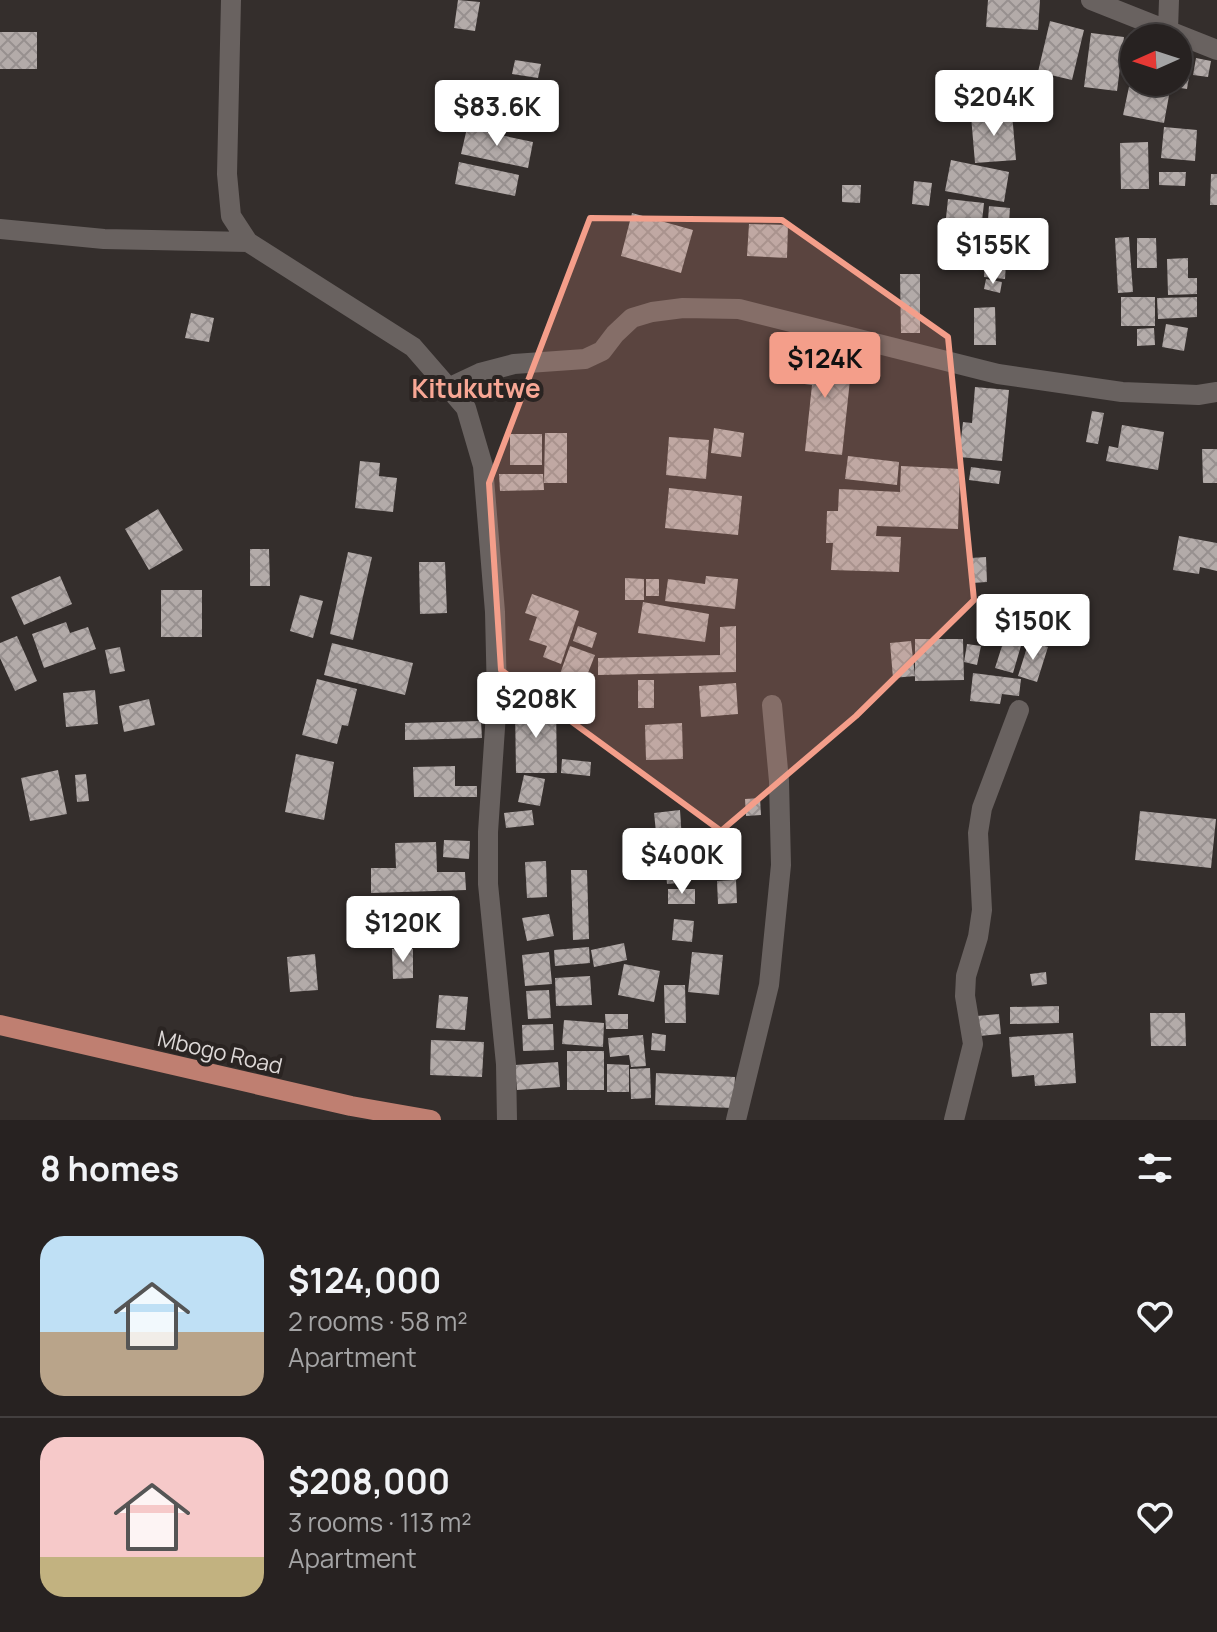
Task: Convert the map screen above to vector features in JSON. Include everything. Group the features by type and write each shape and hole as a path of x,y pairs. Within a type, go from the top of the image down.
{"main road":[{"name":"Mbogo Road","path":"0,1025 351,1106 431,1120"}],"street":[{"path":"231,0 227,174 231,216 248,242 413,347 466,408 483,466 495,612 497,698 488,832 488,884 506,1064 507,1120"},
{"path":"1091,0 1153,24"},
{"path":"1168,24 1169,0"},
{"path":"1192,40 1217,50"},
{"path":"0,229 104,239 248,242"},
{"path":"448,388 480,373 514,364 585,359 602,351 632,318 683,308 739,309 998,374 1122,392 1198,395 1217,392"},
{"path":"736,1120 769,985 781,865 779,781 772,705"},
{"path":"954,1120 973,1044 965,996 966,976 978,937 982,910 978,833 982,808 1019,710"}],"highlighted area":[{"path":"590,218 782,220 948,337 974,600 856,716 721,831 501,670 489,483"}],"building":[{"path":"458,0 480,2 475,31 454,28"},
{"path":"988,0 1040,0 1038,30 986,27"},
{"path":"1050,21 1084,30 1072,80 1038,72"},
{"path":"0,32 37,32 37,69 0,69"},
{"path":"1091,33 1120,37 1117,91 1084,87"},
{"path":"1196,58 1211,61 1208,77 1193,75"},
{"path":"515,60 541,64 538,78 512,74"},
{"path":"1127,96 1169,96 1164,123 1123,115"},
{"path":"1012,113 1016,160 975,163 971,116"},
{"path":"1164,127 1197,130 1195,161 1161,158"},
{"path":"467,128 533,142 528,168 461,154"},
{"path":"1148,142 1149,189 1121,189 1120,143"},
{"path":"951,160 1009,172 1004,202 945,191"},
{"path":"459,162 519,175 515,196 455,184"},
{"path":"1159,172 1186,172 1185,186 1159,185"},
{"path":"1211,174 1217,174 1217,205 1210,205"},
{"path":"914,181 932,183 929,206 912,204"},
{"path":"842,185 861,185 860,203 842,202"},
{"path":"948,199 984,203 981,231 957,228 958,220 946,218"},
{"path":"989,206 1010,208 1005,279 984,277"},
{"path":"632,213 693,230 681,273 621,256"},
{"path":"749,224 788,225 787,258 747,256"},
{"path":"1129,237 1133,292 1118,293 1115,238"},
{"path":"1137,238 1156,238 1157,268 1137,268"},
{"path":"1188,258 1188,278 1197,278 1197,294 1168,295 1167,259"},
{"path":"900,274 920,274 920,333 901,333"},
{"path":"986,279 1002,282 1000,293 984,289"},
{"path":"1121,297 1155,297 1155,326 1121,326"},
{"path":"1197,297 1197,317 1158,319 1157,298"},
{"path":"995,307 996,345 974,345 974,308"},
{"path":"191,313 214,318 209,342 185,338"},
{"path":"1166,324 1188,328 1184,351 1162,347"},
{"path":"1154,328 1155,345 1137,346 1137,329"},
{"path":"776,338 799,339 798,353 776,352"},
{"path":"793,354 852,361 842,455 805,451 812,385 790,382"},
{"path":"975,387 1009,390 1002,461 959,457 963,422 972,423"},
{"path":"1092,411 1104,413 1098,444 1086,442"},
{"path":"1122,425 1164,432 1158,470 1106,461 1109,446 1118,448"},
{"path":"714,428 744,433 741,457 711,453"},
{"path":"545,433 567,433 567,483 544,483"},
{"path":"510,434 542,434 542,465 510,465"},
{"path":"669,437 709,440 706,479 666,475"},
{"path":"1202,449 1217,449 1217,483 1203,483"},
{"path":"848,456 899,462 897,485 845,479"},
{"path":"360,461 380,463 379,476 397,478 393,512 355,508"},
{"path":"901,466 960,469 958,529 877,526 876,536 901,537 899,572 831,570 833,543 826,543 827,511 838,511 839,489 900,492"},
{"path":"971,467 1001,471 999,484 969,480"},
{"path":"499,474 543,474 544,490 500,491"},
{"path":"669,488 742,496 738,535 665,528"},
{"path":"158,509 183,550 149,570 125,529"},
{"path":"1179,536 1217,543 1217,571 1200,567 1199,574 1173,570"},
{"path":"250,549 269,549 270,586 250,586"},
{"path":"348,552 372,557 353,640 330,634"},
{"path":"986,557 987,582 972,583 971,558"},
{"path":"419,562 445,562 447,613 420,614"},
{"path":"60,576 72,604 24,625 11,597"},
{"path":"706,576 738,579 735,609 665,601 668,579 705,584"},
{"path":"625,578 644,579 644,600 625,600"},
{"path":"646,579 659,579 659,596 646,596"},
{"path":"161,590 202,590 202,637 161,637"},
{"path":"532,594 579,611 561,664 543,657 547,646 529,640 537,617 525,613"},
{"path":"300,595 323,601 313,638 290,631"},
{"path":"643,602 709,614 705,642 638,633"},
{"path":"66,622 70,633 88,627 96,649 44,668 32,634"},
{"path":"578,626 597,633 592,648 573,641"},
{"path":"736,626 736,672 598,675 598,658 720,655 720,627"},
{"path":"1008,627 1025,632 1013,673 995,668"},
{"path":"17,636 37,681 15,691 0,658 0,643"},
{"path":"915,639 963,639 964,680 915,681"},
{"path":"911,641 915,676 893,678 890,643"},
{"path":"1029,641 1048,647 1037,682 1018,676"},
{"path":"332,643 413,663 405,695 324,675"},
{"path":"967,644 981,646 977,665 964,662"},
{"path":"570,646 595,655 584,683 560,674"},
{"path":"120,647 125,671 110,674 105,650"},
{"path":"973,673 1021,679 1019,696 1002,694 1000,704 970,701"},
{"path":"317,679 357,689 348,726 342,725 337,744 302,735"},
{"path":"638,680 654,680 654,708 638,708"},
{"path":"736,683 738,714 701,717 699,686"},
{"path":"95,690 98,724 66,727 63,693"},
{"path":"149,699 155,725 124,732 119,706"},
{"path":"515,706 556,707 557,773 516,773"},
{"path":"481,721 482,738 405,740 405,723"},
{"path":"682,723 683,759 646,760 645,725"},
{"path":"296,754 334,762 324,820 285,812"},
{"path":"562,759 591,762 590,776 561,773"},
{"path":"455,766 455,786 477,786 477,797 414,797 413,767"},
{"path":"58,770 67,814 30,821 21,778"},
{"path":"86,774 89,801 77,802 75,775"},
{"path":"524,775 545,779 540,806 518,802"},
{"path":"760,798 761,815 746,816 745,799"},
{"path":"532,810 534,825 506,828 504,813"},
{"path":"680,810 682,840 670,842 686,841 689,882 667,884 663,841 657,842 654,813"},
{"path":"1140,811 1216,819 1211,868 1135,860"},
{"path":"444,840 470,841 469,859 443,857"},
{"path":"436,842 437,872 465,872 466,890 371,893 371,868 396,868 395,843"},
{"path":"546,861 547,897 527,898 525,862"},
{"path":"571,870 587,870 589,939 573,940"},
{"path":"736,880 737,903 718,904 717,881"},
{"path":"668,889 695,889 695,904 668,904"},
{"path":"549,914 554,936 527,941 522,918"},
{"path":"674,919 694,921 692,942 672,940"},
{"path":"384,925 409,925 410,941 384,941"},
{"path":"624,943 627,960 594,967 591,950"},
{"path":"589,947 590,963 555,966 554,950"},
{"path":"392,949 413,949 413,978 393,979"},
{"path":"549,952 552,984 525,986 522,955"},
{"path":"692,952 723,955 719,995 688,992"},
{"path":"315,954 318,990 290,992 287,957"},
{"path":"624,964 660,971 654,1002 618,995"},
{"path":"1046,972 1047,984 1032,986 1030,974"},
{"path":"590,976 592,1005 556,1006 555,978"},
{"path":"664,985 685,985 686,1023 665,1023"},
{"path":"549,990 551,1018 528,1019 526,991"},
{"path":"439,995 468,997 465,1030 436,1028"},
{"path":"1059,1006 1059,1023 1010,1024 1010,1007"},
{"path":"1150,1013 1185,1013 1186,1046 1151,1046"},
{"path":"605,1014 628,1014 628,1029 606,1029"},
{"path":"999,1014 1001,1034 979,1036 977,1016"},
{"path":"564,1020 604,1023 603,1047 562,1044"},
{"path":"553,1024 554,1050 523,1051 522,1025"},
{"path":"652,1033 666,1035 665,1051 651,1050"},
{"path":"1073,1033 1076,1083 1035,1086 1034,1075 1012,1077 1009,1037"},
{"path":"643,1035 646,1066 631,1067 629,1055 610,1057 608,1038"},
{"path":"431,1040 484,1042 482,1077 430,1075"},
{"path":"567,1051 604,1051 604,1090 567,1090"},
{"path":"558,1062 560,1087 517,1090 515,1065"},
{"path":"607,1064 629,1065 629,1092 607,1092"},
{"path":"650,1068 651,1098 631,1099 630,1069"},
{"path":"656,1073 735,1077 733,1108 655,1105"}],"district":[{"name":"Kitukutwe","path":"476,388"}]}
